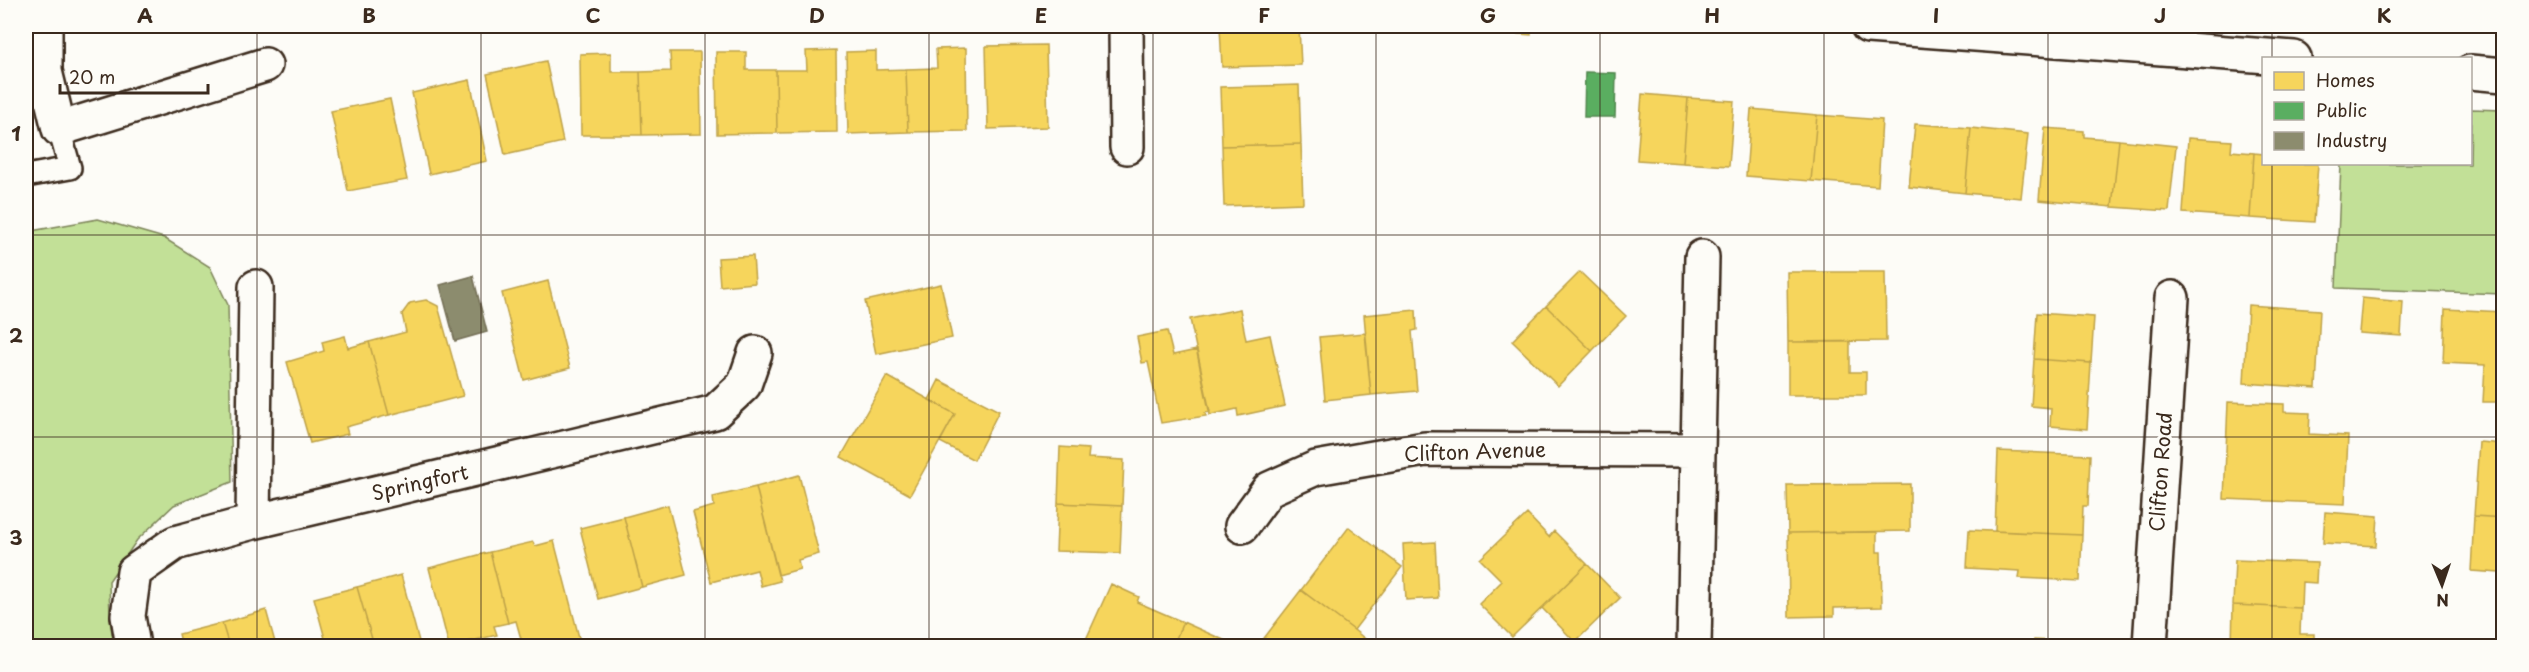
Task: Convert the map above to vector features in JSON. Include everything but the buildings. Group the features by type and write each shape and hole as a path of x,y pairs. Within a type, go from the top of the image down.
{"street":[{"path":"45,26 45,71 58,129 265,64"},
{"path":"1126,26 1127,147"},
{"path":"1868,26 2281,57"},
{"path":"2472,72 2504,75"},
{"path":"1694,646 1701,257"},
{"path":"253,522 256,287"},
{"name":"Clifton Road","path":"2150,646 2172,298"},
{"name":"Springfort","path":"133,646 128,616 134,572 175,543 253,522 715,412 744,385 755,353"},
{"name":"Clifton Avenue","path":"1242,526 1269,489 1316,468 1425,449 1698,450"}],"lane":[{"path":"26,176 70,168 58,129"}],"green space":[{"path":"2472,109 2503,110 2503,294 2336,288 2341,165 2472,165"},
{"path":"98,219 164,238 210,267 228,305 232,482 174,505 137,540 109,581 110,620 114,646 26,646 26,232"}]}
